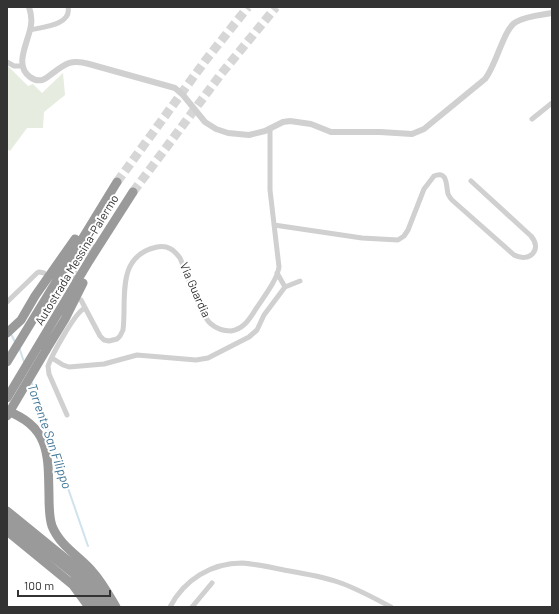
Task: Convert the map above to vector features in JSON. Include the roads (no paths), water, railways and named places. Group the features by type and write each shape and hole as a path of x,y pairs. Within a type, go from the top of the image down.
{"highway":[{"name":"Autostrada Messina-Palermo","path":"7,333 21,320 97,206 117,182 7,362"},
{"name":"Autostrada Messina-Palermo","path":"44,346 67,298 106,233 133,192"},
{"path":"7,398 65,319 80,286 110,238 123,208"},
{"path":"7,416 44,346"},
{"path":"7,411 28,422 39,434 44,444 48,462 49,515 55,534 64,545 97,576 116,607"},
{"path":"7,511 82,572 91,582 107,607"},
{"path":"7,520 73,573 81,581 99,607"},
{"path":"8,532 66,579 80,593 89,607"}],"street":[{"path":"29,7 32,20 22,58 22,66 28,76 39,80 46,78 66,64 77,61 89,64 175,88 184,95 202,120 210,126 222,131 250,135 283,122 290,121 311,124 331,132 417,133 424,129 485,79 490,72 507,32 513,23 523,19 552,13"},
{"path":"30,30 60,22 66,17 68,7"},
{"path":"7,62 14,66 22,66"},
{"path":"532,119 552,103"},
{"name":"Via Guardia","path":"80,300 102,338 109,341 119,338 123,330 125,284 130,267 134,260 145,252 154,248 166,247 175,252 180,258 208,321 219,329 225,331 235,330 242,327 248,321 277,273 279,262 270,190 270,128"},
{"path":"274,225 362,238 398,240 404,236 408,230 422,194 428,183 434,176 439,175 442,176 446,182 448,193 452,200 514,255 526,258 532,254 536,248 534,240 531,236 471,181"},
{"path":"8,302 37,273 44,273"},
{"path":"277,273 285,287"},
{"path":"52,358 69,367 104,364 136,355 196,360 204,359 245,340 254,333 264,315 285,287 300,281"},
{"path":"67,414 49,374 48,366 74,318 80,310 85,308"},
{"path":"170,607 184,588 203,573 220,566 242,563 329,579 350,586 391,607"},
{"path":"192,607 212,583"}],"lane":[{"path":"67,298 92,223"},
{"path":"52,288 106,233"}],"waterway":[{"name":"Torrente San Filippo","path":"11,334 15,342"},
{"name":"Torrente San Filippo","path":"19,347 24,362"},
{"name":"Torrente San Filippo","path":"31,381 88,546"}],"tunnel":[{"path":"117,182 205,61 248,7"},
{"path":"133,192 221,74 276,7"},
{"path":"55,281 71,293"}]}
